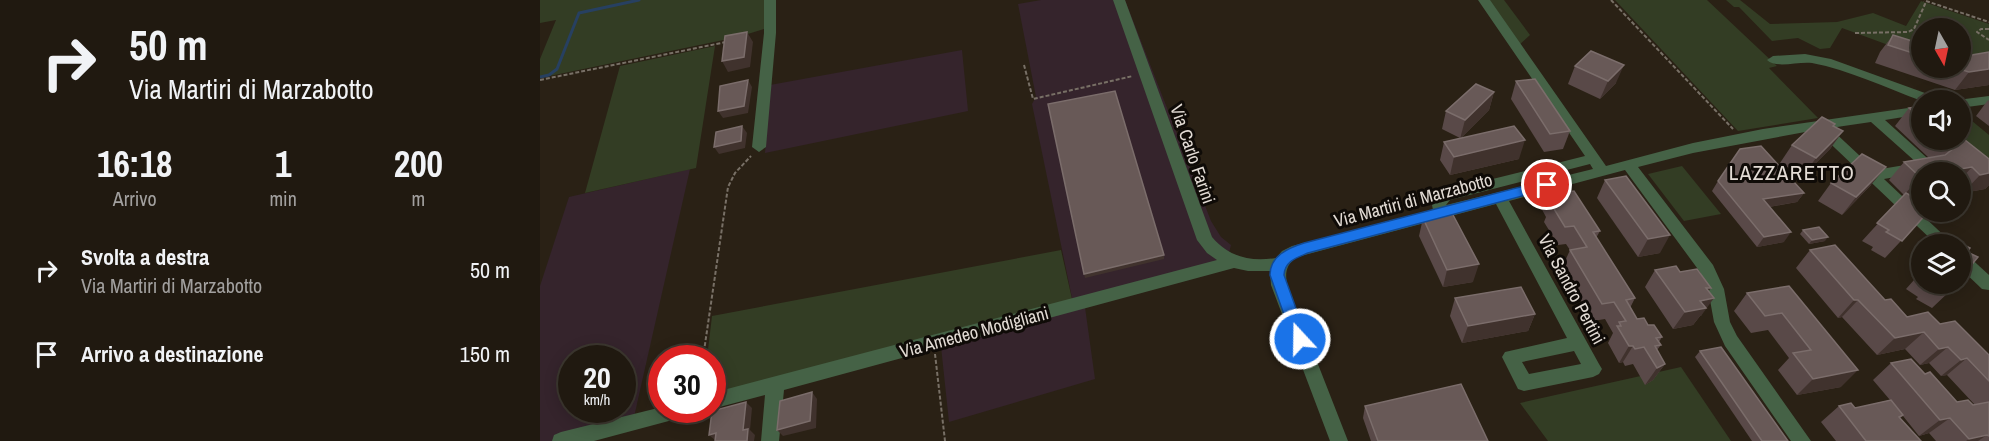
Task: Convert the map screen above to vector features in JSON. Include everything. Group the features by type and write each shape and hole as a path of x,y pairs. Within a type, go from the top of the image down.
{"street":[{"path":"759,147 770,33 770,0"},
{"name":"Via Carlo Farini","path":"1119,0 1201,232 1210,247 1224,258 1234,262 1255,267 1279,264"},
{"path":"1484,0 1603,172"},
{"path":"1773,60 1805,58 1827,62 1911,93"},
{"path":"1971,102 1989,100"},
{"name":"Via Martiri di Marzabotto","path":"1279,264 1286,256 1304,248 1629,165 1742,138 1911,112"},
{"path":"1872,176 1929,166 1874,117"},
{"path":"1818,125 1935,234"},
{"path":"1441,212 1439,205 1445,196 1593,159"},
{"path":"1629,165 1707,269 1716,289 1722,322 1731,341 1802,441"},
{"name":"Via Sandro Pertini","path":"1499,197 1593,369 1524,383 1510,357 1578,343"},
{"name":"Via Amedeo Modigliani","path":"726,397 1234,262"},
{"path":"1279,264 1277,275 1279,285 1338,441"},
{"path":"1971,268 1988,284"},
{"path":"770,441 775,385"},
{"path":"561,441 648,418"}],"path":[{"path":"1611,0 1742,138"},
{"path":"1855,33 1908,32 1914,29 1925,4 1924,0 1989,22"},
{"path":"1989,29 1981,29 1977,32 1989,40"},
{"path":"540,81 735,40"},
{"path":"1024,65 1033,99 1146,73"},
{"path":"705,345 728,187 735,173 759,147"},
{"path":"934,343 945,441"}],"shaded area":[{"path":"1041,0 1125,0 1211,221 1221,237 1231,245 1227,261 1084,300 1095,379 949,422 940,337 1072,298 1032,104 1036,97 1018,4"},
{"path":"962,50 968,111 765,153 770,85"},
{"path":"690,169 650,345 648,345 648,355 636,408 636,345 558,345 558,423 622,423 588,441 540,441 540,286 569,197"}],"green space":[{"path":"540,0 764,0 764,29 738,37 540,78 540,59 556,20 540,23"},
{"path":"1488,0 1504,0 1530,35 1519,45"},
{"path":"1615,0 1707,0 1777,66 1769,68 1818,118 1738,131"},
{"path":"1726,0 1740,0 1770,24 1837,22 1873,13 1906,26 1921,1 1989,24 1989,64 1971,61 1971,18 1911,18 1911,53 1842,28 1830,48 1820,49 1798,38 1772,41 1739,7 1734,7"},
{"path":"715,46 696,168 585,193 620,66"},
{"path":"1971,120 1989,135 1989,177 1968,150 1971,150"},
{"path":"1682,166 1721,214 1684,221 1648,174"},
{"path":"1061,250 1072,299 726,393 726,345 709,345 712,316"},
{"path":"1681,367 1731,441 1548,441 1520,403"}],"building":[{"path":"747,32 744,57 722,61 725,36"},
{"path":"1893,35 1911,41 1911,52 1888,45"},
{"path":"1591,51 1624,65 1608,81 1575,66"},
{"path":"1989,52 1989,69 1971,72 1971,55"},
{"path":"1535,79 1570,131 1550,134 1516,81"},
{"path":"748,80 744,106 718,111 720,86"},
{"path":"1476,84 1494,92 1465,120 1446,111"},
{"path":"1115,91 1164,255 1084,274 1048,104"},
{"path":"1822,117 1843,131 1816,158 1792,145"},
{"path":"742,126 741,141 714,147 716,132"},
{"path":"1514,126 1525,140 1454,157 1444,142"},
{"path":"1971,145 1989,159 1989,173 1980,175 1971,167 1971,162 1911,162 1911,169 1904,162 1945,155 1951,150 1971,150"},
{"path":"1761,146 1804,193 1763,199 1791,232 1764,237 1718,181 1740,149"},
{"path":"1862,154 1886,167 1856,197 1831,183"},
{"path":"1626,176 1670,235 1648,239 1605,180"},
{"path":"1562,184 1567,192 1574,191 1600,231 1593,232 1635,298 1626,300 1637,319 1644,318 1648,325 1654,325 1662,337 1656,338 1661,345 1655,346 1665,364 1657,368 1644,347 1635,349 1629,346 1617,326 1621,326 1619,322 1626,321 1614,302 1602,304 1570,250 1587,247 1574,226 1565,227 1551,204 1556,203 1546,186"},
{"path":"1906,193 1911,196 1911,222 1919,222 1902,241 1886,232 1889,230 1877,223"},
{"path":"1452,213 1479,264 1447,270 1423,218"},
{"path":"1819,227 1828,237 1812,240 1803,230"},
{"path":"1835,245 1885,300 1891,299 1907,317 1928,312 1940,324 1955,321 1989,355 1989,381 1967,358 1961,360 1948,347 1939,349 1924,332 1895,338 1858,300 1854,300 1810,250"},
{"path":"1971,254 1978,257 1971,266"},
{"path":"1676,266 1680,272 1697,269 1711,288 1706,288 1714,298 1700,301 1706,308 1685,312 1655,270"},
{"path":"1789,286 1858,370 1813,379 1793,353 1811,350 1782,313 1765,316 1747,293"},
{"path":"1521,287 1535,314 1468,326 1455,298"},
{"path":"1721,347 1788,441 1762,441 1700,351"},
{"path":"1911,359 1925,374 1930,372 1957,402 1968,400 1973,405 1989,402 1989,436 1969,439 1950,418 1940,420 1891,363"},
{"path":"1461,384 1488,441 1378,441 1365,406"},
{"path":"812,392 810,421 777,430 780,401"},
{"path":"1891,400 1903,415 1899,417 1921,441 1866,441 1839,406 1851,403 1855,408"},
{"path":"746,402 743,430 748,429 747,441 715,441 716,433 709,435 710,423 726,423 726,407"}],"waterway":[{"path":"540,77 549,75 557,69 579,13 639,0"}],"district":[{"name":"LAZZARETTO","path":"1792,172"}],"route":[{"path":"1300,339 1277,275 1279,264 1286,256 1304,248 1547,185"}]}
